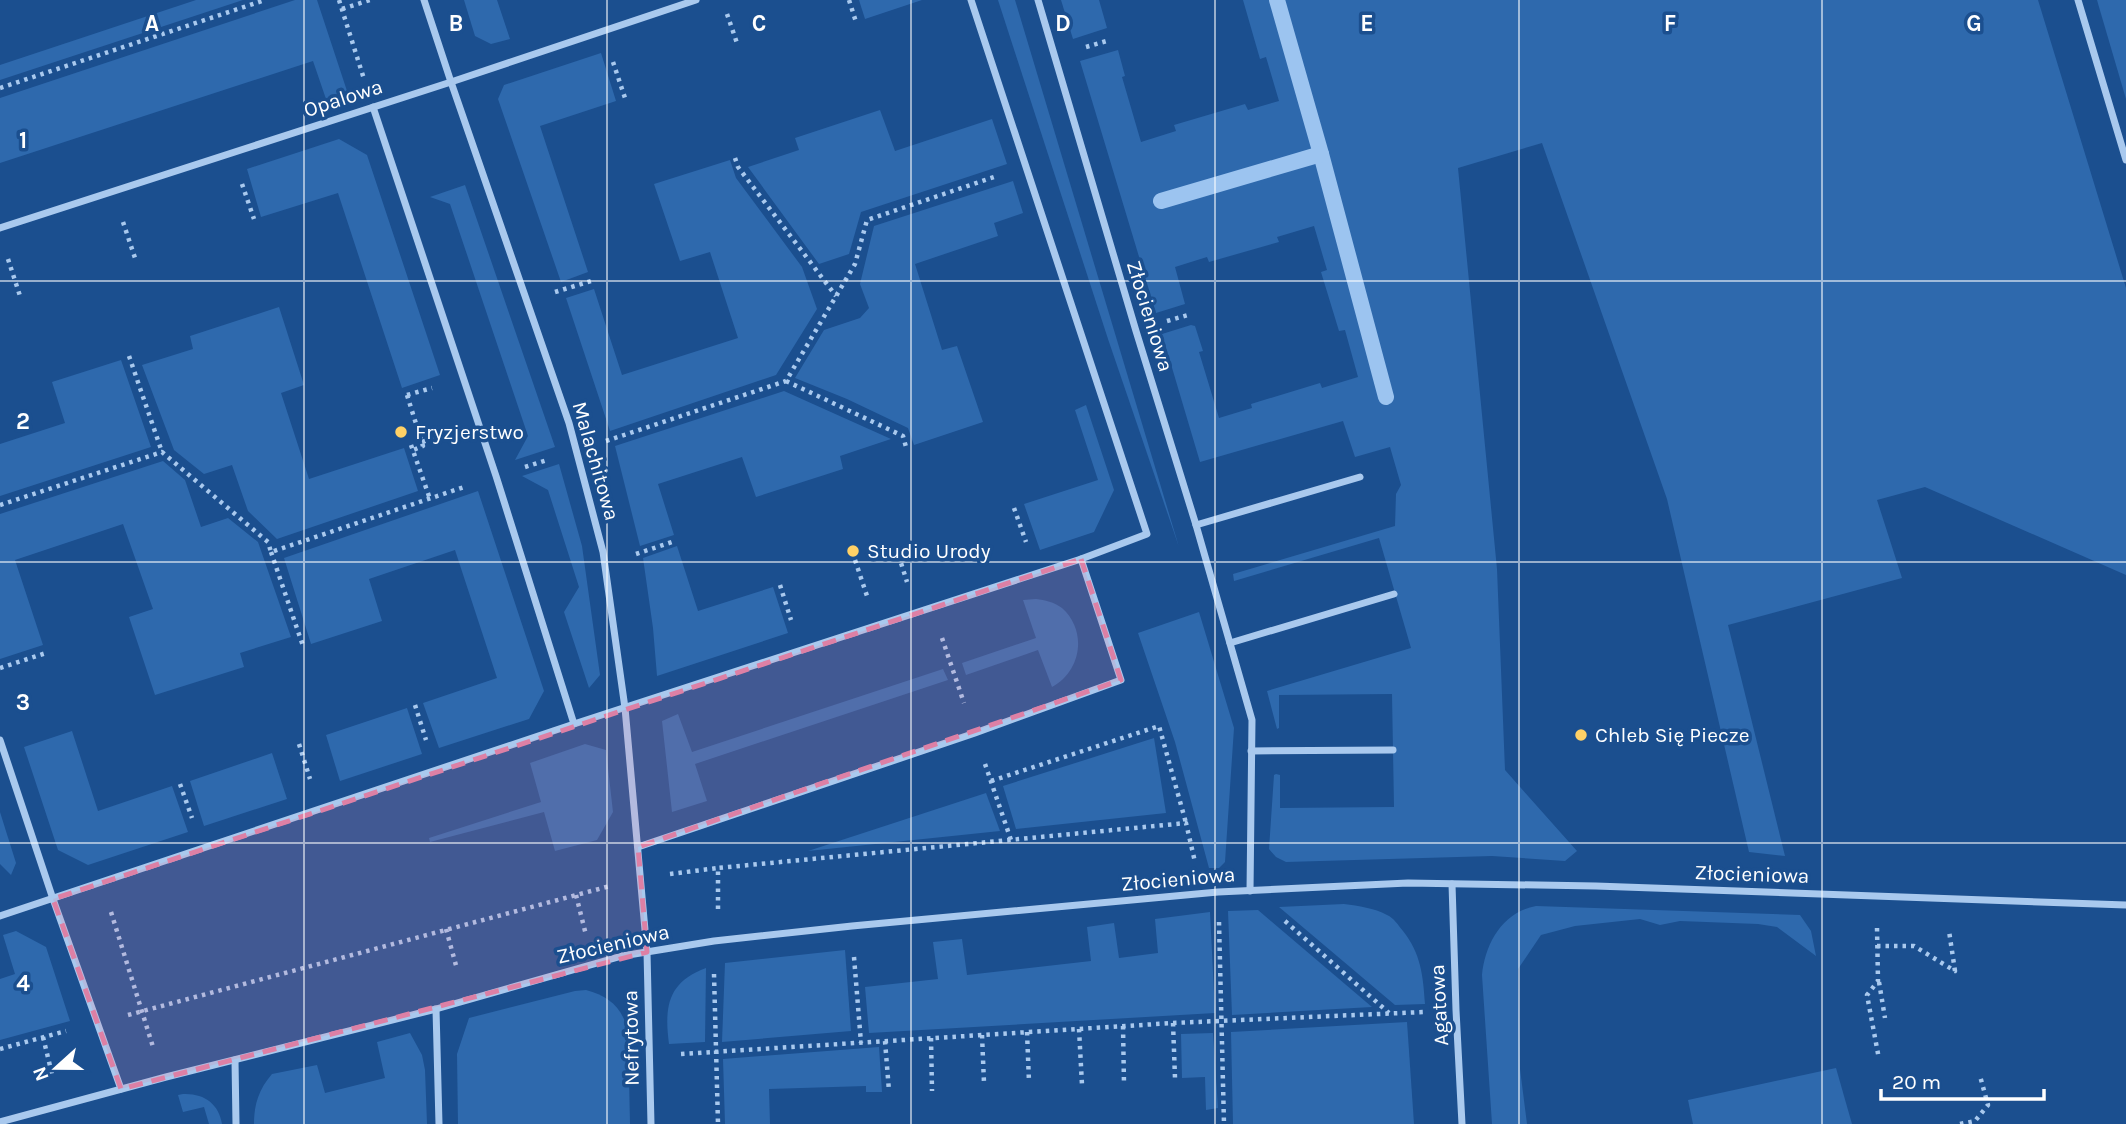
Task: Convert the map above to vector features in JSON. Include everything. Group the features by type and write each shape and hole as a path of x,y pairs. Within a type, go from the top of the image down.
{"street":[{"name":"Malachitowa","path":"425,0 578,451 603,552 625,708 647,951"},
{"name":"Opalowa","path":"0,228 696,0"},
{"path":"0,916 574,724 1081,559 1147,534 971,0"},
{"name":"Złocieniowa","path":"1038,0 1252,720 1250,891"},
{"path":"2078,0 2126,160"},
{"path":"373,107 496,476 574,724"},
{"path":"1196,525 1360,477"},
{"path":"638,847 975,733 1121,680 1081,559"},
{"path":"1230,643 1394,594"},
{"path":"0,740 52,899 121,1089"},
{"path":"1251,751 1393,750"},
{"name":"Złocieniowa","path":"0,1122 21,1120 161,1078 436,1009 622,956 714,941 852,926 1217,892 1408,883 1596,886 2126,905"},
{"name":"Agatowa","path":"1452,884 1462,1124"},
{"name":"Nefrytowa","path":"647,951 651,1124"},
{"path":"436,1009 439,1124"},
{"path":"235,1060 236,1124"}],"path":[{"path":"0,89 265,0"},
{"path":"339,0 373,107"},
{"path":"342,9 370,0"},
{"path":"849,0 856,22"},
{"path":"727,16 738,46"},
{"path":"735,158 738,167 836,296"},
{"path":"604,442 786,381 855,264 866,220 1026,167"},
{"path":"4,247 20,296"},
{"path":"555,293 591,281"},
{"path":"129,356 162,452 268,541 303,646"},
{"path":"786,381 903,436 906,447"},
{"path":"407,396 423,446 412,447 430,499"},
{"path":"0,505 162,452"},
{"path":"514,471 557,457"},
{"path":"271,552 478,482"},
{"path":"632,555 675,541"},
{"path":"0,668 46,653"},
{"path":"991,781 1160,726 1197,870 1217,892 1223,1021 1224,1124"},
{"path":"0,1049 640,878 1186,823"},
{"path":"718,869 718,918 714,941 718,1124"},
{"path":"102,883 143,1011 161,1078"},
{"path":"1250,891 1389,1013"},
{"path":"1877,946 1914,946 1955,971 1947,920"},
{"path":"1876,923 1878,981 1885,1017"},
{"path":"852,926 861,1043"},
{"path":"446,929 465,1000"},
{"path":"1878,981 1867,995 1879,1059"},
{"path":"716,1052 1173,1023 1417,1013"},
{"path":"1173,1023 1175,1078"},
{"path":"1123,1026 1124,1084"},
{"path":"1079,1029 1082,1085"},
{"path":"1027,1032 1029,1082"},
{"path":"982,1035 984,1083"},
{"path":"931,1038 933,1091"},
{"path":"885,1041 889,1091"},
{"path":"1964,1124 1975,1121 1988,1105 1980,1076"}],"highlighted area":[{"path":"1081,559 1121,680 638,847 647,952 121,1089 53,899"}],"shaded area":[{"path":"196,0 243,0 0,80 0,65"},
{"path":"295,0 317,0 347,91 326,99 313,61 0,163 0,98"},
{"path":"464,0 497,0 510,39 491,44 475,36"},
{"path":"859,0 922,0 865,19"},
{"path":"998,0 1015,0 1179,547 1108,339"},
{"path":"1061,0 1099,0 1107,28 1073,39"},
{"path":"1243,0 2038,0 2126,288 2126,575 1925,487 1877,500 1902,578 1728,625 1785,856 1749,852 1667,499 1542,143 1458,168 1497,569 1505,770 1577,851 1565,861 1492,856 1286,862 1276,857 1269,849 1276,774 1280,775 1280,808 1394,807 1392,694 1279,695 1277,729 1267,691 1411,648 1379,538 1234,581 1233,574 1395,526 1396,494 1401,485 1390,447 1355,457 1343,421 1200,462 1162,334 1195,326 1203,351 1199,352 1219,418 1252,408 1251,404 1320,383 1322,388 1358,377 1345,330 1339,331 1321,272 1327,270 1314,226 1277,237 1279,242 1209,262 1207,257 1175,267 1185,304 1156,313 1080,61 1118,50 1125,76 1122,77 1141,142 1176,131 1174,125 1245,104 1248,110 1279,101 1266,57 1260,59"},
{"path":"2097,0 2126,0 2126,99 2099,7"},
{"path":"601,53 616,101 540,126 588,272 561,282 498,99 504,85"},
{"path":"880,110 895,151 992,119 1007,164 861,212 849,254 819,264 748,167 799,150 795,138"},
{"path":"339,139 367,155 440,375 402,388 338,193 261,217 247,169"},
{"path":"730,160 736,178 802,267 817,309 776,375 610,431 566,298 594,289 622,375 738,338 710,252 680,261 654,184"},
{"path":"1013,181 1023,213 994,223 998,236 915,264 942,350 957,346 983,422 914,445 908,428 795,378 824,330 860,318 869,308 860,284 874,226"},
{"path":"465,185 555,447 515,460 528,436 450,204 430,197"},
{"path":"279,307 304,385 281,393 309,479 404,448 418,491 277,539 248,511 232,465 204,474 174,450 142,365 193,349 190,336"},
{"path":"121,360 151,447 0,496 0,444 65,423 52,382"},
{"path":"784,391 891,439 840,456 843,469 756,497 742,457 658,484 674,535 640,546 615,446"},
{"path":"1086,405 1114,490 1094,532 1040,550 1024,504 1098,480 1075,410"},
{"path":"163,461 185,480 201,527 228,518 258,542 291,637 240,653 244,667 155,695 129,617 153,609 123,524 15,560 43,645 0,659 0,514"},
{"path":"559,464 582,546 600,675 589,688 564,612 579,587 548,490 522,476"},
{"path":"478,491 544,691 529,719 439,748 423,703 497,678 455,550 369,579 382,621 311,644 284,558"},
{"path":"677,546 698,611 773,587 788,633 657,676 643,558"},
{"path":"1036,599 1062,608 1075,628 1078,650 1075,661 1062,680 1052,687 1038,650 966,675 962,663 1036,638 1023,600"},
{"path":"1199,612 1234,728 1225,862 1219,868 1209,868 1175,742 1138,633"},
{"path":"943,669 948,680 695,764 707,801 672,812 662,721 678,714 692,752"},
{"path":"407,708 422,754 340,781 326,735"},
{"path":"72,731 98,811 172,786 188,832 88,865 58,850 24,747"},
{"path":"1154,738 1166,813 1016,829 1003,786"},
{"path":"585,744 606,750 613,812 597,840 555,851 544,812 430,842 429,838 541,802 530,763"},
{"path":"272,753 287,799 204,826 190,781"},
{"path":"986,793 1000,831 808,851"},
{"path":"0,812 16,863 11,875 0,864"},
{"path":"1344,904 1377,911 1398,924 1417,957 1425,1004 1395,1005 1279,907"},
{"path":"1536,906 1800,915 1811,931 1816,956 1777,927 1758,924 1680,921 1660,925 1640,919 1575,926 1541,935 1518,969 1520,1069 1527,1124 1492,1124 1482,975 1484,963 1491,941 1505,922 1524,909"},
{"path":"1258,910 1372,1007 1232,1015 1228,911"},
{"path":"1210,912 1215,1013 869,1033 865,987 938,979 933,942 962,939 967,975 1091,961 1087,927 1114,923 1119,958 1158,953 1155,919"},
{"path":"16,931 46,947 70,1021 0,1040 0,979 15,974 3,935"},
{"path":"845,950 851,1031 722,1042 725,963"},
{"path":"706,968 705,1042 669,1044 667,1018 671,997 683,980"},
{"path":"586,990 614,1004 626,1024 630,1124 458,1124 457,1054 469,1018"},
{"path":"1407,1022 1414,1124 1233,1124 1231,1032"},
{"path":"410,1033 422,1055 425,1070 427,1124 254,1124 258,1097 272,1074 317,1065 325,1093 385,1078 377,1042"},
{"path":"1213,1033 1218,1108 1206,1110 1205,1077 1182,1078 1181,1034"},
{"path":"879,1047 882,1092 866,1092 866,1086 769,1089 770,1124 725,1124 723,1059"},
{"path":"1836,1068 1852,1124 1693,1124 1688,1100"},
{"path":"178,1095 198,1095 209,1101 218,1111 222,1124 209,1124 204,1107 183,1112"}],"waterway":[{"path":"1277,0 1386,397"},
{"path":"1161,201 1321,154"}],"place":[{"name":"Fryzjerstwo","path":"401,432"},
{"name":"Studio Urody","path":"853,551"},
{"name":"Chleb Się Piecze","path":"1581,735"}]}
